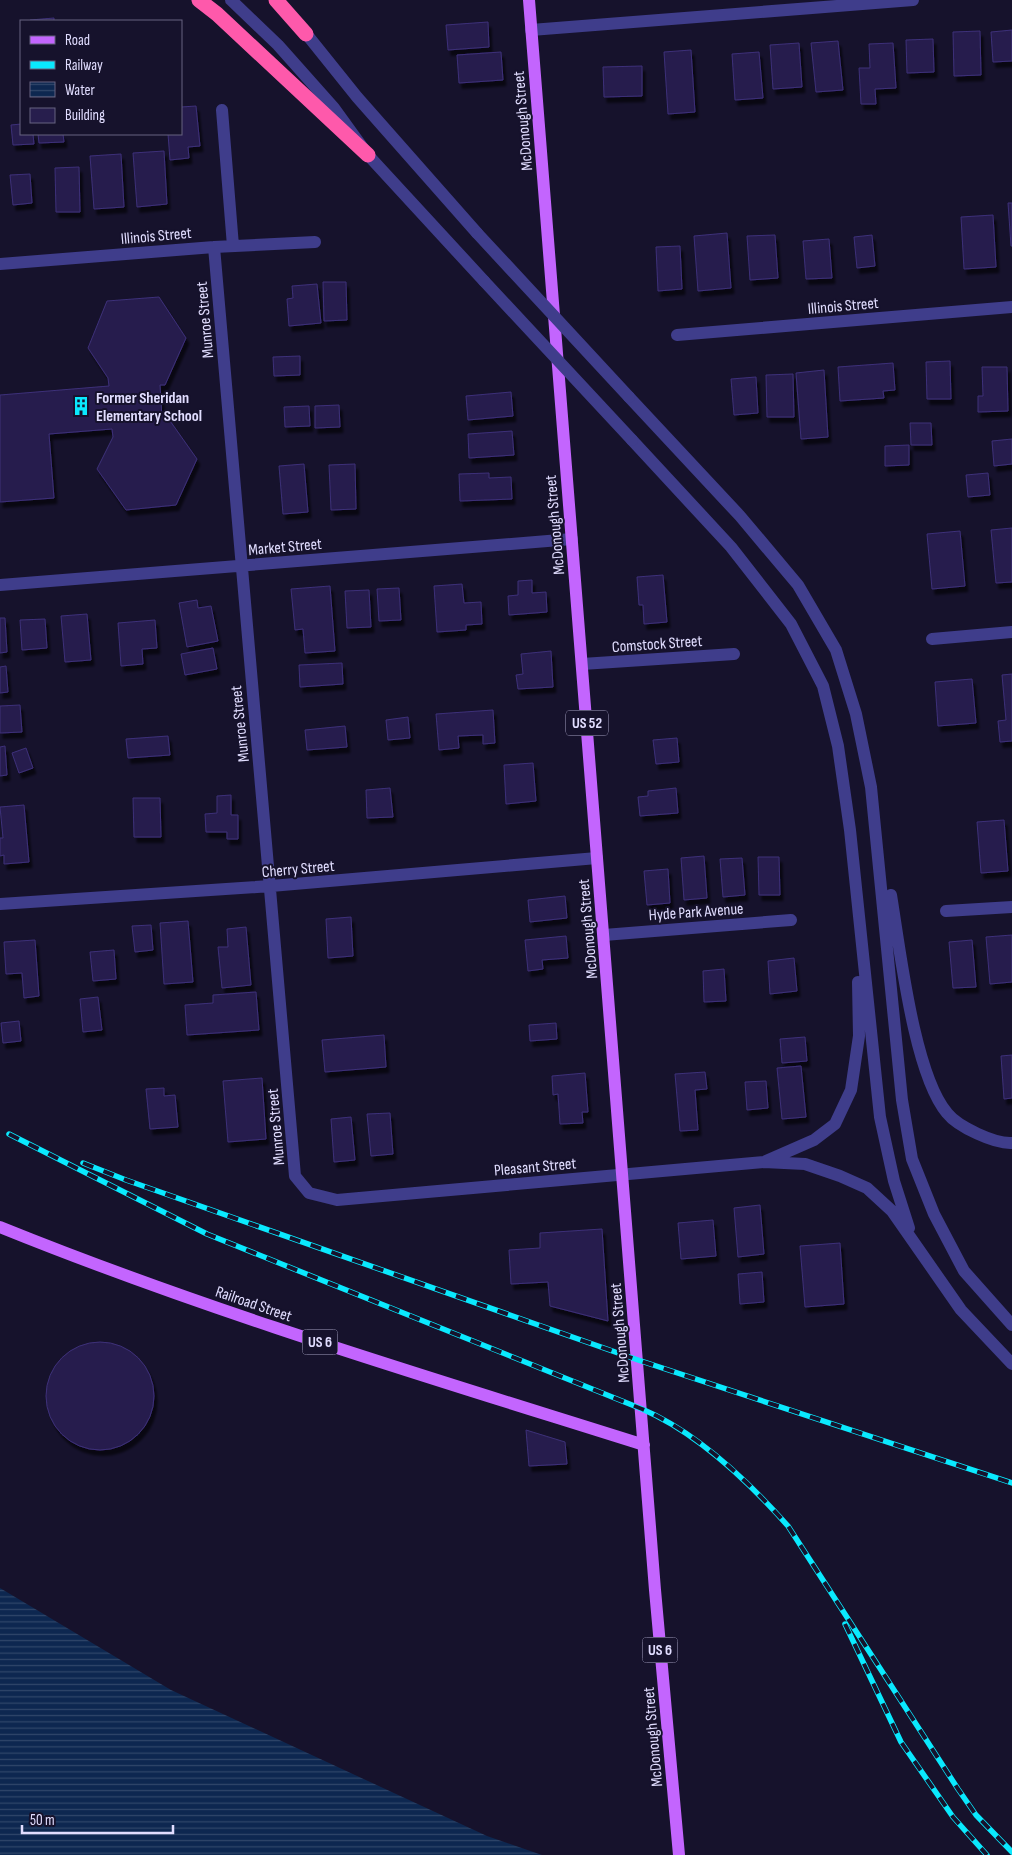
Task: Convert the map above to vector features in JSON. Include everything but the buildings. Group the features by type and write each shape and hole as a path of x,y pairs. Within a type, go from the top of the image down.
{"highway":[{"path":"199,0 217,14 368,155"},
{"path":"276,0 306,34"}],"main road":[{"name":"McDonough Street","path":"529,0 623,1175 654,1590 680,1855"},
{"name":"Railroad Street","path":"0,1227 95,1265 256,1322 644,1445"}],"street":[{"path":"231,0 278,45 328,101 368,155 731,547 791,624 822,686 838,746 880,1117 894,1181 913,1240"},
{"path":"284,0 306,34 357,97 477,233 740,516 798,585 836,650 856,714 909,997 926,1074 947,1114 981,1136 1010,1143"},
{"path":"531,30 914,0"},
{"path":"222,110 234,246"},
{"name":"Illinois Street","path":"0,264 214,247 315,242"},
{"name":"Munroe Street","path":"214,247 240,566 271,886 295,1176 309,1193"},
{"name":"Illinois Street","path":"677,335 1012,307"},
{"name":"Market Street","path":"0,585 572,539"},
{"path":"932,639 1012,632"},
{"name":"Comstock Street","path":"582,664 734,654"},
{"path":"871,787 902,1100 912,1159 934,1214 964,1271 1012,1325"},
{"name":"Cherry Street","path":"0,904 271,886 597,858"},
{"path":"764,1162 814,1140 835,1124 851,1090 859,1036 857,901"},
{"path":"946,912 1012,907"},
{"name":"Hyde Park Avenue","path":"604,935 791,920"},
{"path":"764,1162 805,1164 867,1188 892,1211 961,1310 1012,1364"},
{"name":"Pleasant Street","path":"309,1193 337,1200 764,1162"}],"water":[{"path":"0,1588 171,1690 487,1836 542,1855 0,1855"}],"railway":[{"path":"9,1134 207,1234 642,1409 683,1431 739,1476 788,1526 958,1789 976,1815 1012,1852"},
{"path":"83,1163 126,1180 638,1360 1012,1483"},
{"path":"845,1624 901,1742 953,1817 987,1855"}],"place":[{"name":"Former Sheridan Elementary School","path":"81,406"}]}
